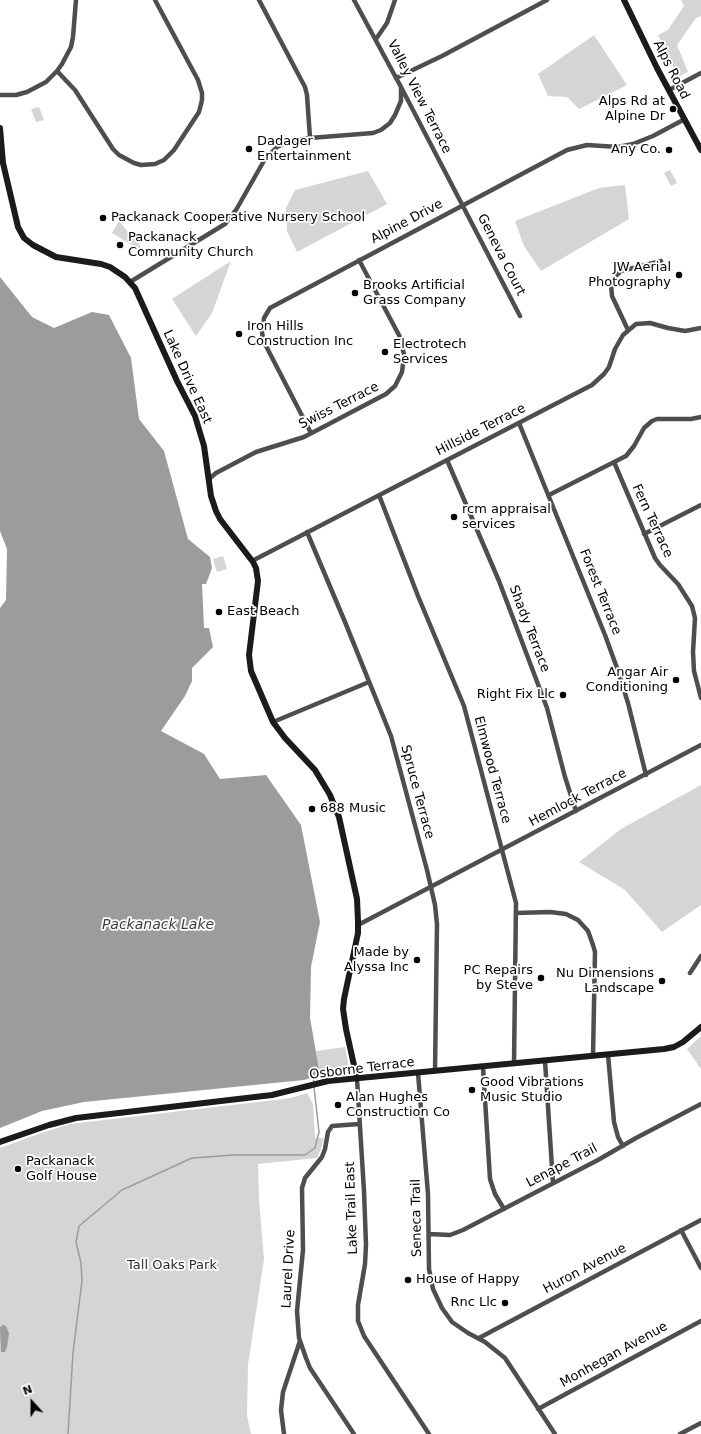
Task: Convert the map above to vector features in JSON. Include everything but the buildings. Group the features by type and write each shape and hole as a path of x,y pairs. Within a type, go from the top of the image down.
{"street":[{"path":"0,95 16,95 27,92 46,82 57,72 67,56 73,37 76,0"},
{"path":"57,72 75,90 113,149 119,155 141,165 155,164 164,160 174,150 198,112 202,100 202,93 198,80 155,0"},
{"path":"259,0 305,87 307,95 310,138"},
{"name":"Valley View Terrace","path":"354,0 402,87 462,205"},
{"path":"376,39 387,23 395,0"},
{"path":"396,78 442,56 547,0"},
{"name":"Alps Road","path":"624,0 701,150"},
{"path":"669,90 701,73"},
{"path":"130,282 224,224 236,210 265,159 271,152 284,143 310,138 373,133 381,130 390,123 395,115 401,101 402,87"},
{"name":"Alpine Drive","path":"311,433 266,346 262,332 264,318 270,308 566,150 587,145 618,147 633,144 685,119"},
{"name":"Lake Drive East","path":"0,128 3,163 18,227 24,238 33,245 56,257 101,264 110,267 130,282 139,295 176,381 195,416 204,446 211,496 216,511 220,519 256,568 258,581 249,655 251,671 273,722 285,738 315,770 330,795 344,840 357,899 358,925 356,944 343,1009 357,1079"},
{"name":"Geneva Court","path":"462,205 520,316"},
{"name":"Swiss Terrace","path":"209,479 216,473 256,452 298,439 390,392 399,380 402,372 404,355 400,337 359,260"},
{"path":"661,261 621,271 613,279 611,290 612,296 628,330 636,324 643,323 658,324 677,330 692,330 701,328"},
{"name":"Hillside Terrace","path":"252,561 592,385 609,366 618,342 628,330"},
{"path":"549,495 626,456 631,451 644,428 652,421 657,419 691,419 701,417"},
{"name":"Forest Terrace","path":"518,423 549,495 605,635 617,668 646,775"},
{"name":"Shady Terrace","path":"447,460 499,581 547,708 565,777 576,811"},
{"name":"Fern Terrace","path":"614,462 655,558 678,584 692,606 695,618 693,652 694,672 701,698"},
{"name":"Elmwood Terrace","path":"379,495 418,596 464,706 516,903 514,1064"},
{"path":"644,534 701,505"},
{"name":"Spruce Terrace","path":"307,532 394,745 430,887 437,924 435,1072"},
{"path":"273,722 369,682"},
{"name":"Hemlock Terrace","path":"358,925 701,745"},
{"path":"516,913 550,912 566,914 578,920 588,931 594,945 593,1056"},
{"path":"690,973 701,956"},
{"name":"Osborne Terrace","path":"0,1142 49,1125 76,1118 284,1094 328,1082 656,1050 674,1046 687,1038 701,1026"},
{"path":"608,1055 614,1122 618,1137 623,1146"},
{"path":"545,1061 553,1183"},
{"path":"483,1067 490,1179 495,1194 504,1209"},
{"name":"Seneca Trail","path":"418,1073 428,1194 429,1269 430,1279 437,1299 452,1322 494,1348 504,1358 555,1434"},
{"name":"Lake Trail East","path":"357,1079 366,1245 365,1264 358,1305 358,1321 364,1336 429,1434"},
{"name":"Lenape Trail","path":"429,1234 442,1235 458,1232 701,1104"},
{"name":"Laurel Drive","path":"354,1434 310,1368 300,1341 297,1326 297,1311 303,1250 303,1183 307,1174 322,1157 326,1149 330,1128 335,1125 360,1124"},
{"name":"Huron Avenue","path":"479,1338 701,1220"},
{"path":"681,1230 701,1268"},
{"name":"Monhegan Avenue","path":"538,1409 701,1321"},
{"path":"284,1434 281,1410 283,1392 300,1341"},
{"path":"680,1434 701,1423"}],"green space":[{"path":"681,0 701,0 701,16 696,18 677,45 688,72 678,77 658,35 668,30 684,6"},
{"path":"594,35 627,85 579,109 567,97 548,96 538,74"},
{"path":"39,107 44,120 36,122 31,109"},
{"path":"670,170 677,183 671,186 664,173"},
{"path":"368,171 387,204 297,252 287,231 286,208 295,190"},
{"path":"625,185 629,219 541,271 524,246 515,221 599,188"},
{"path":"119,221 141,247 140,250 112,233"},
{"path":"231,261 212,313 196,336 172,299"},
{"path":"223,556 227,569 217,572 213,559"},
{"path":"701,785 701,905 662,932 625,890 579,862 621,829"},
{"path":"701,1036 701,1069 687,1049"},
{"path":"345,1047 349,1068 347,1071 344,1073 320,1075 316,1051"},
{"name":"Tall Oaks Park","path":"307,1093 313,1104 315,1138 324,1138 317,1158 258,1164 259,1199 264,1259 248,1365 247,1416 251,1434 0,1434 0,1148 70,1124 291,1098"}],"water":[{"name":"Packanack Lake","path":"0,277 32,317 54,328 92,312 109,315 131,358 139,419 164,451 188,539 210,557 212,568 206,584 202,584 204,628 209,628 213,647 192,668 192,681 185,696 161,731 204,754 220,779 266,775 301,825 320,922 311,967 310,1018 320,1075 304,1080 84,1102 42,1111 0,1128 0,608 6,600 7,549 0,531"},
{"path":"3,1325 6,1326 9,1333 5,1352 1,1352 0,1327"}],"waterway":[{"path":"313,1077 314,1083"},
{"path":"68,1434 73,1353 82,1281 81,1263 76,1242 79,1226 122,1190 192,1158 234,1155 305,1155 315,1148 319,1132 314,1087"}],"place":[{"name":"Alps Rd at Alpine Dr","path":"673,109"},
{"name":"Dadager Entertainment","path":"249,149"},
{"name":"Any Co.","path":"669,150"},
{"name":"Packanack Cooperative Nursery School","path":"103,218"},
{"name":"Packanack Community Church","path":"120,245"},
{"name":"JW Aerial Photography","path":"679,275"},
{"name":"Brooks Artificial Grass Company","path":"355,293"},
{"name":"Iron Hills Construction Inc","path":"239,334"},
{"name":"Electrotech Services","path":"385,352"},
{"name":"rcm appraisal services","path":"454,517"},
{"name":"East Beach","path":"219,612"},
{"name":"Angar Air Conditioning","path":"676,680"},
{"name":"Right Fix Llc","path":"563,695"},
{"name":"688 Music","path":"312,809"},
{"name":"Made by Alyssa Inc","path":"417,960"},
{"name":"PC Repairs by Steve","path":"541,978"},
{"name":"Nu Dimensions Landscape","path":"662,981"},
{"name":"Good Vibrations Music Studio","path":"472,1090"},
{"name":"Alan Hughes Construction Co","path":"338,1105"},
{"name":"Packanack Golf House","path":"18,1169"},
{"name":"House of Happy","path":"408,1280"},
{"name":"Rnc Llc","path":"505,1303"}]}
